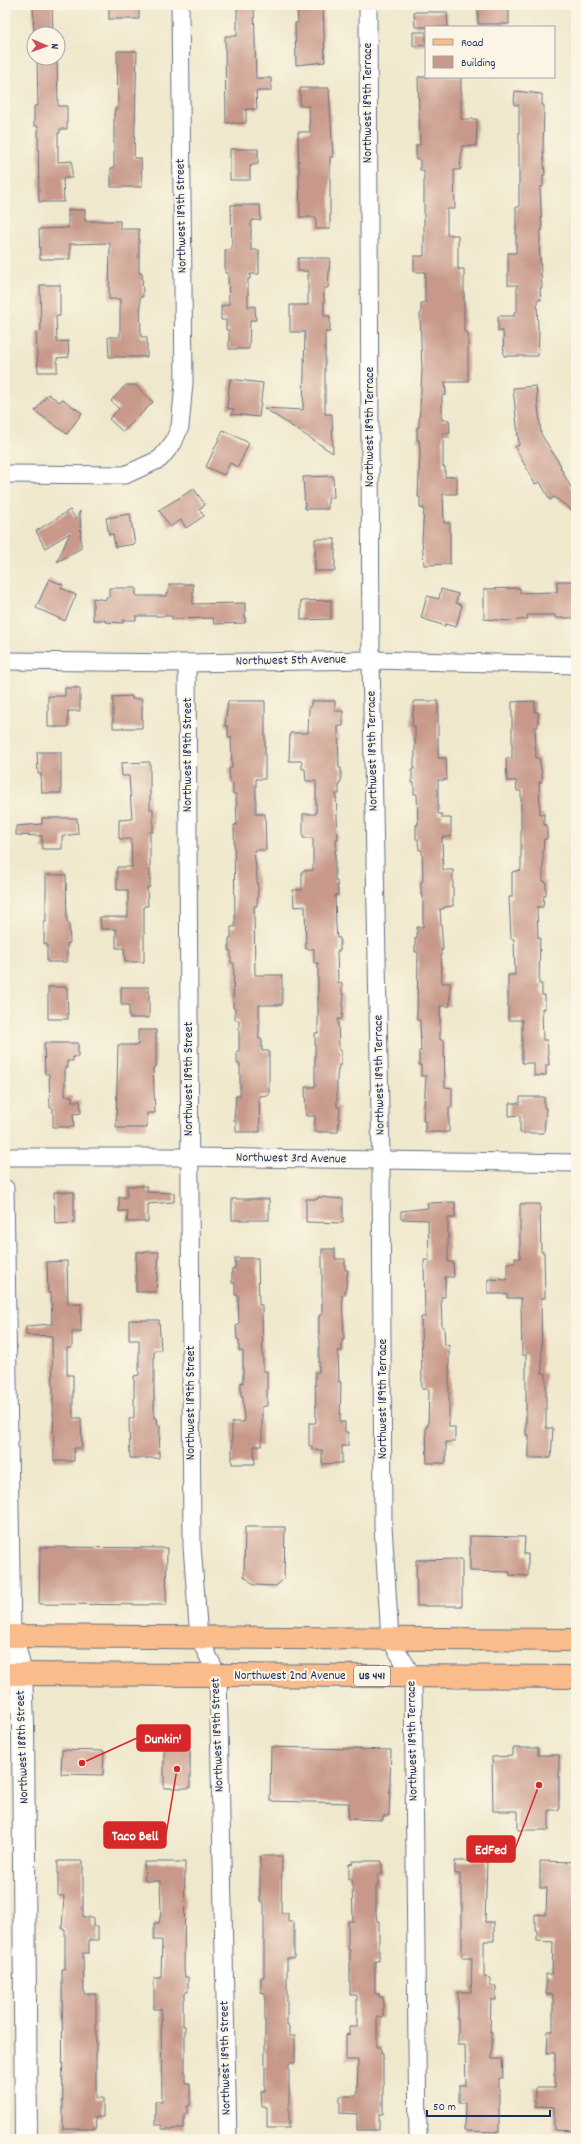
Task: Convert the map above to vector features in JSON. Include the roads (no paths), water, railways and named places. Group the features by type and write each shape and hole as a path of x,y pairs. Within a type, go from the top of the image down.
{"main road":[{"path":"9,1636 576,1640"},
{"name":"Northwest 2nd Avenue","path":"13,1674 576,1677"}],"street":[{"name":"Northwest 189th Street","path":"5,474 125,475 160,459 173,443 180,427 184,383 180,5"},
{"name":"Northwest 189th Terrace","path":"368,5 371,660 381,1161 383,1526 390,1639 413,1677 418,2139"},
{"name":"Northwest 5th Avenue","path":"5,661 187,663 371,660 576,665"},
{"name":"Northwest 189th Street","path":"187,663 192,1546 199,1638 218,1676 228,2139"},
{"name":"Northwest 3rd Avenue","path":"5,1157 189,1157 576,1163"},
{"name":"Northwest 188th Street","path":"5,1188 9,1636 25,1805 26,2139"}],"place":[{"name":"Dunkin'","path":"82,1763"},
{"name":"Taco Bell","path":"177,1769"},
{"name":"EdFed","path":"539,1785"}]}
